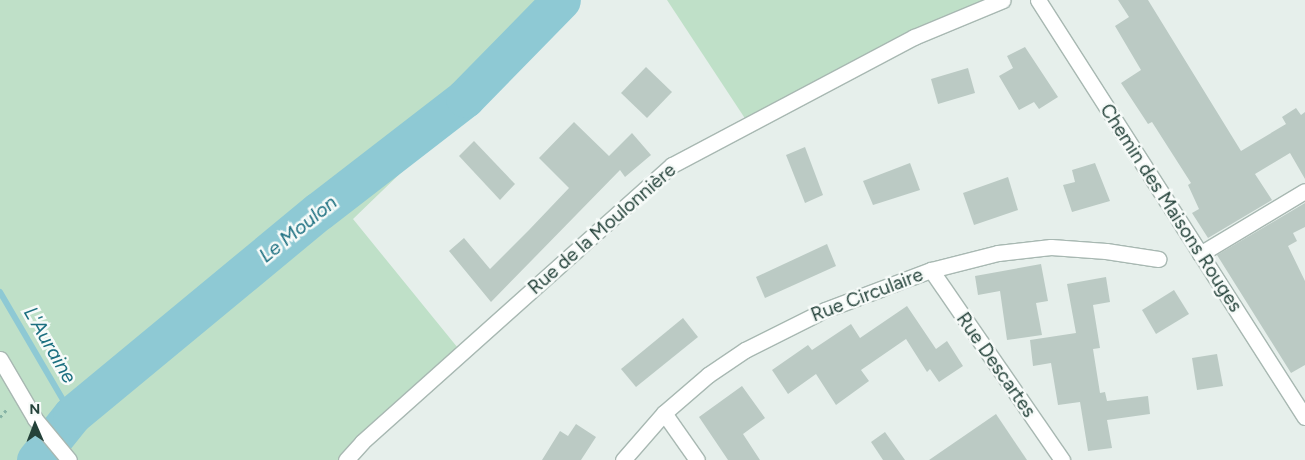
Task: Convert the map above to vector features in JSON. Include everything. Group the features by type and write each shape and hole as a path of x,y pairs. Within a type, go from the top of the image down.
{"street":[{"name":"Rue de la Moulonnière","path":"346,460 362,442 672,165 914,37 1003,0"},
{"name":"Chemin des Maisons Rouges","path":"1038,0 1305,417"},
{"path":"1200,254 1305,191"},
{"name":"Rue Circulaire","path":"623,460 664,413 708,375 744,350 825,310 931,270 998,253 1051,247 1106,251 1158,259"},
{"name":"Rue Descartes","path":"931,270 1062,460"},
{"path":"0,359 35,419 69,460"},
{"path":"664,413 697,460"}],"path":[{"path":"0,410 1,416"}],"green space":[{"path":"0,0 580,0 353,219 462,353 346,460 0,460"},
{"path":"667,0 1003,0 748,123"}],"building":[{"path":"1118,0 1148,0 1241,151 1286,124 1282,117 1296,108 1301,115 1305,112 1305,179 1290,153 1255,174 1272,200 1208,238 1192,213 1199,209 1188,185 1191,183 1152,122 1148,124 1121,83 1141,70 1115,26 1129,17"},
{"path":"1025,47 1058,97 1039,109 1034,102 1019,110 999,76 1013,68 1007,56"},
{"path":"646,67 672,92 647,118 621,93"},
{"path":"968,68 975,93 938,104 931,79"},
{"path":"574,122 609,156 632,133 651,155 625,177 620,170 491,302 449,251 464,238 490,269 529,230 569,188 539,158"},
{"path":"474,141 515,184 500,200 459,156"},
{"path":"805,147 823,195 805,203 786,155"},
{"path":"910,163 920,190 873,205 863,181"},
{"path":"1095,163 1110,201 1072,212 1063,185 1075,182 1072,170"},
{"path":"1008,177 1018,210 974,225 963,193"},
{"path":"1305,203 1305,227 1293,233 1297,241 1288,246 1305,281 1305,365 1291,373 1217,255"},
{"path":"827,244 836,266 765,298 756,277"},
{"path":"1041,264 1048,301 1036,303 1042,335 1007,340 1000,291 978,295 975,276"},
{"path":"1106,277 1110,302 1093,305 1100,348 1093,349 1100,393 1105,392 1107,401 1148,396 1150,414 1107,420 1112,448 1088,451 1080,402 1058,405 1051,363 1033,366 1030,340 1076,333 1067,284"},
{"path":"1174,290 1189,314 1156,334 1142,310"},
{"path":"907,306 936,349 947,341 963,366 939,382 930,369 927,372 906,339 861,370 869,381 836,405 816,374 788,394 772,370 808,345 812,350 851,324 860,338"},
{"path":"683,318 698,337 636,387 621,369"},
{"path":"1217,354 1223,386 1197,390 1192,358"},
{"path":"742,386 765,418 743,434 760,460 728,460 699,417"},
{"path":"996,414 1027,460 929,460"},
{"path":"576,424 596,437 581,460 542,460 560,431 568,436"},
{"path":"885,432 905,460 883,460 871,442"}],"waterway":[{"name":"Le Moulon","path":"36,460 72,415 319,211 465,98 561,0"},
{"name":"L'Auraine","path":"0,292 72,415"}]}
